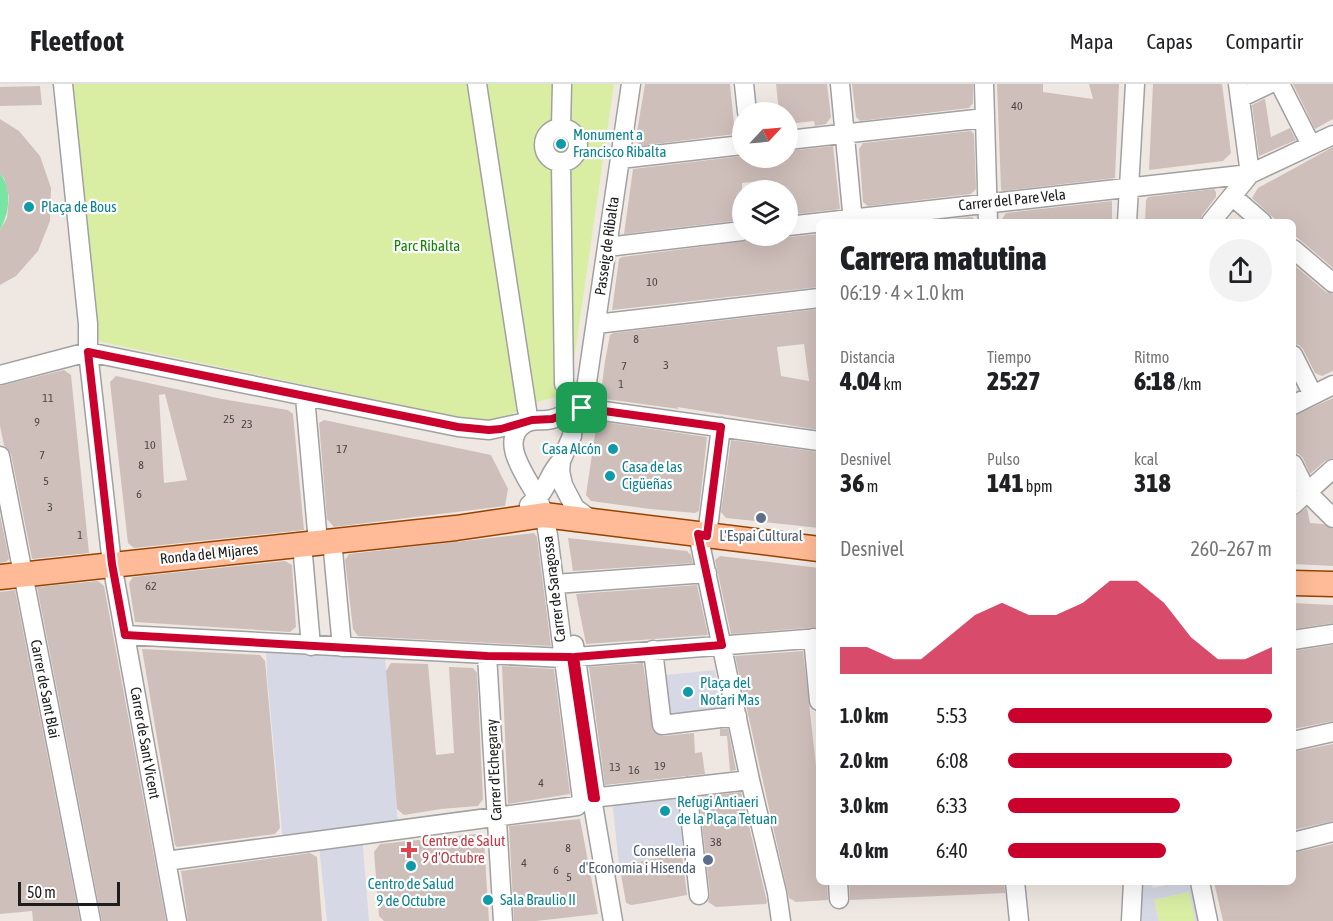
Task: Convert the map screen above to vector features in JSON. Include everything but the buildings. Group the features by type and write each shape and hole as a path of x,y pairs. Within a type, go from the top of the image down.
{"main road":[{"name":"Ronda del Mijares","path":"11,575 502,522 553,507 595,522 816,549"},
{"path":"1296,583 1333,584"}],"street":[{"name":"Carrer de Sant Vicent","path":"63,84 88,324 88,352 112,564 177,921"},
{"path":"477,84 535,417"},
{"path":"561,127 562,84"},
{"name":"Passeig de Ribalta","path":"553,507 546,487 569,444 573,424 582,408 631,84"},
{"path":"744,84 746,102"},
{"path":"840,84 853,219"},
{"path":"984,84 988,219"},
{"path":"1127,219 1135,84"},
{"path":"1250,174 1239,91 1269,84"},
{"path":"1280,84 1311,145"},
{"path":"798,139 985,118"},
{"path":"561,127 569,129 575,135 578,144 577,153 570,160 561,163 552,160 545,153 543,145 545,137 552,129 561,127"},
{"path":"1213,219 1250,174 1333,135"},
{"path":"620,159 732,146"},
{"path":"561,163 564,384"},
{"name":"Carrer del Pare Vela","path":"860,219 988,202 1250,174"},
{"path":"1232,196 1259,219"},
{"name":"Carrer del Pare Vela","path":"798,225 816,223"},
{"path":"607,247 732,232"},
{"path":"1296,252 1333,283"},
{"path":"596,324 816,298"},
{"path":"0,375 88,352 468,428 501,429 535,417 582,408 816,441"},
{"path":"1296,361 1313,395"},
{"path":"1296,404 1333,385"},
{"path":"305,397 318,542 342,647"},
{"path":"535,417 554,424 560,429 566,445 560,461 553,507"},
{"path":"535,417 519,428 513,442 513,450 519,462 553,507"},
{"path":"721,427 703,535 706,573 750,780 777,893 781,921"},
{"name":"Carrer de Sant Blai","path":"0,456 11,575 91,921"},
{"path":"519,462 524,467 538,472 560,461"},
{"path":"1296,502 1333,469"},
{"path":"1296,470 1307,492 1333,518"},
{"name":"Carrer de Saragossa","path":"553,507 547,525 560,583 587,800 615,921"},
{"path":"311,646 318,542"},
{"path":"560,583 706,573"},
{"path":"1296,640 1333,634"},
{"path":"125,635 487,656 570,657 816,638"},
{"path":"653,651 662,725 737,716"},
{"name":"Carrer d'Echegaray","path":"487,656 503,917"},
{"path":"1296,740 1333,732"},
{"path":"166,861 496,817 587,800 750,780"},
{"path":"687,787 699,894"},
{"path":"1296,841 1333,832"},
{"path":"1131,921 1132,885"},
{"path":"1201,885 1208,921"},
{"path":"1015,886 1019,921"}],"green space":[{"name":"Parc Ribalta","path":"67,84 614,84 572,374 573,392 534,403 491,424 102,342 95,338"},
{"path":"0,173 7,187 8,202 6,216 0,230"},
{"path":"1190,892 1195,921 1159,921 1154,900"}],"shaded area":[{"path":"266,649 385,655 398,825 362,835 369,921 327,921 318,837 283,842"},
{"name":"Plaça del Notari Mas","path":"715,670 723,718 678,723 660,708 656,676"},
{"path":"677,793 684,858 664,856 619,865 612,800"},
{"path":"1142,885 1152,885 1153,888 1166,885 1198,885 1205,921 1195,921 1189,892 1154,900 1159,921 1142,921"}],"place":[{"name":"Monument a Francisco Ribalta","path":"561,144"},
{"name":"Plaça de Bous","path":"29,207"},
{"name":"Casa Alcón","path":"613,449"},
{"name":"Casa de las Cigüeñas","path":"610,476"},
{"name":"L'Espai Cultural","path":"761,518"},
{"name":"Plaça del Notari Mas","path":"688,692"},
{"name":"Refugi Antiaeri de la Plaça Tetuan","path":"665,811"},
{"name":"Centre de Salut 9 d'Octubre","path":"409,850"},
{"name":"Conselleria d'Economia i Hisenda","path":"708,860"},
{"name":"Centro de Salud 9 de Octubre","path":"411,866"},
{"name":"Sala Braulio II","path":"488,900"}],"route":[{"path":"88,352 458,427 501,429 532,420 552,419 582,408 721,427 707,536 698,534 722,645 575,657 596,798 592,798 571,657 487,656 125,635 112,564 88,352"}]}
